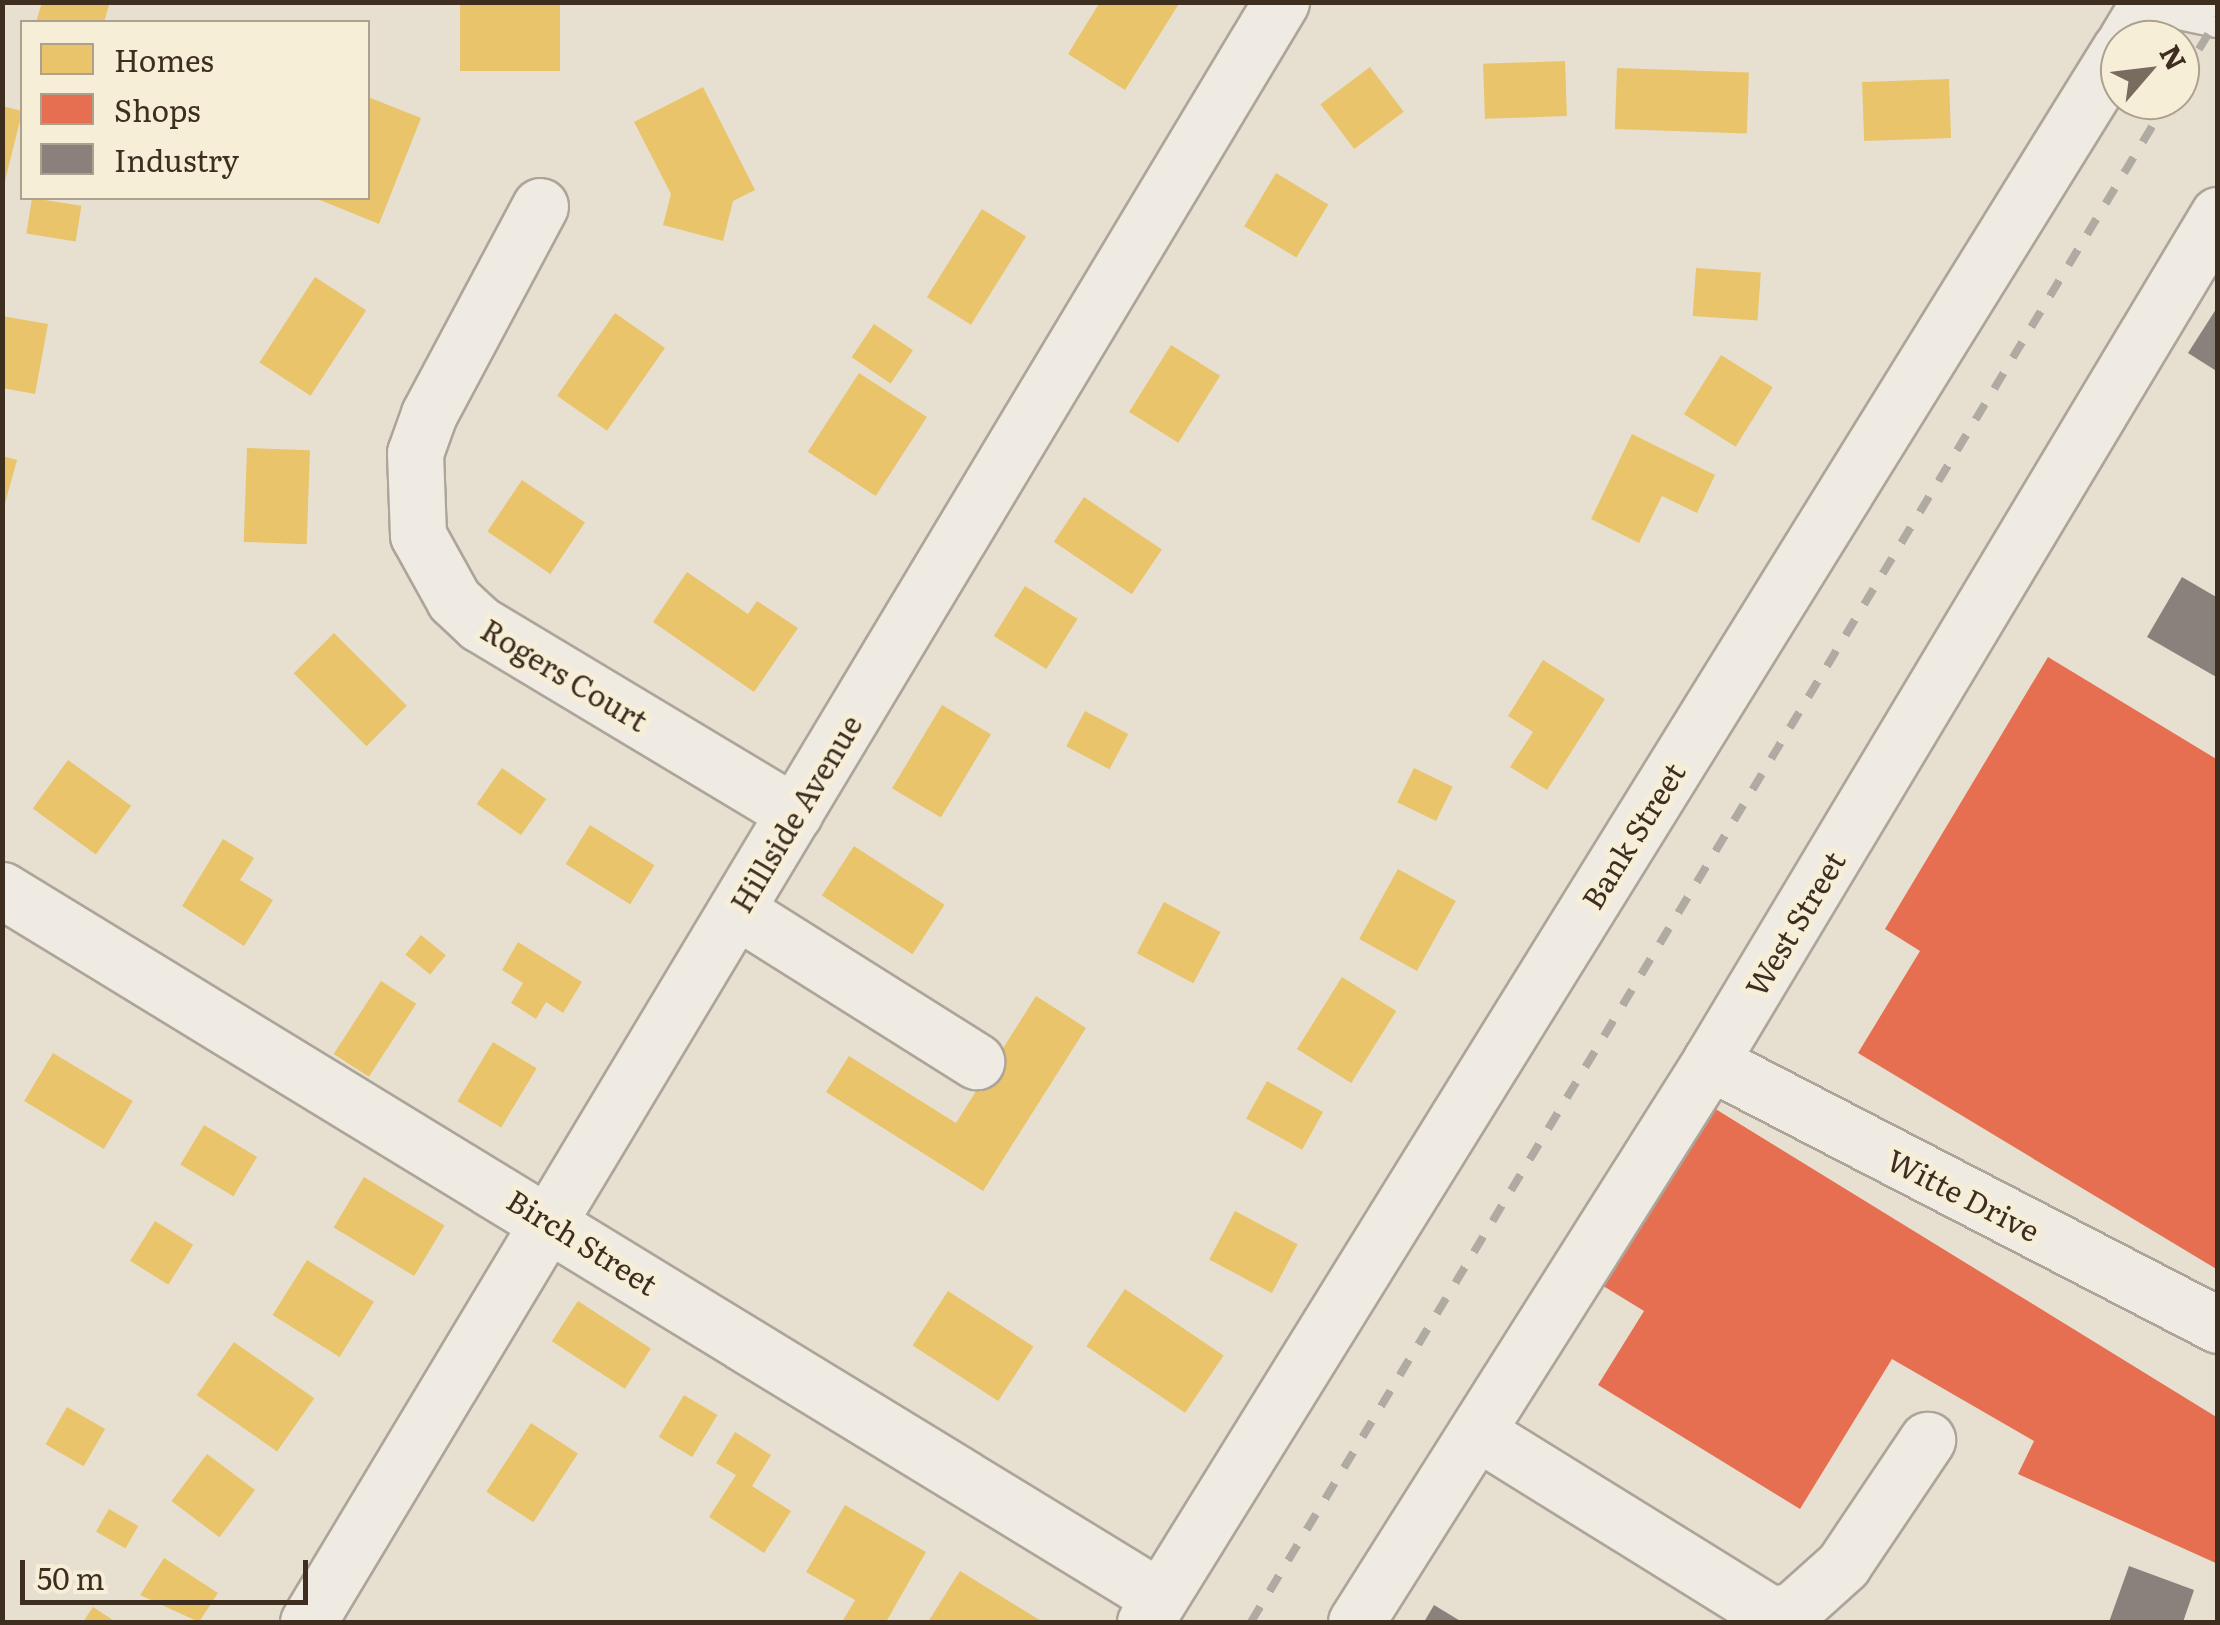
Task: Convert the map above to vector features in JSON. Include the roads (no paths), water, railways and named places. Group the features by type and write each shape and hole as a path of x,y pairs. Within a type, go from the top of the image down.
{"street":[{"name":"Hillside Avenue","path":"308,1622 1281,2"},
{"path":"2184,2 2218,9"},
{"name":"Bank Street","path":"1152,1610 2100,81"},
{"name":"Rogers Court","path":"540,206 428,414 414,466 418,535 443,584 480,624 795,812"},
{"name":"West Street","path":"1356,1622 1710,1062 2218,215"},
{"name":"Birch Street","path":"2,890 550,1220 1152,1610"},
{"path":"736,910 976,1061"},
{"name":"Witte Drive","path":"1710,1062 2218,1325"},
{"path":"1478,1432 1770,1614 1792,1611 1843,1565 1927,1440"}],"railway":[{"path":"2200,47 2218,18"},
{"path":"1251,1622 2156,120"}]}
